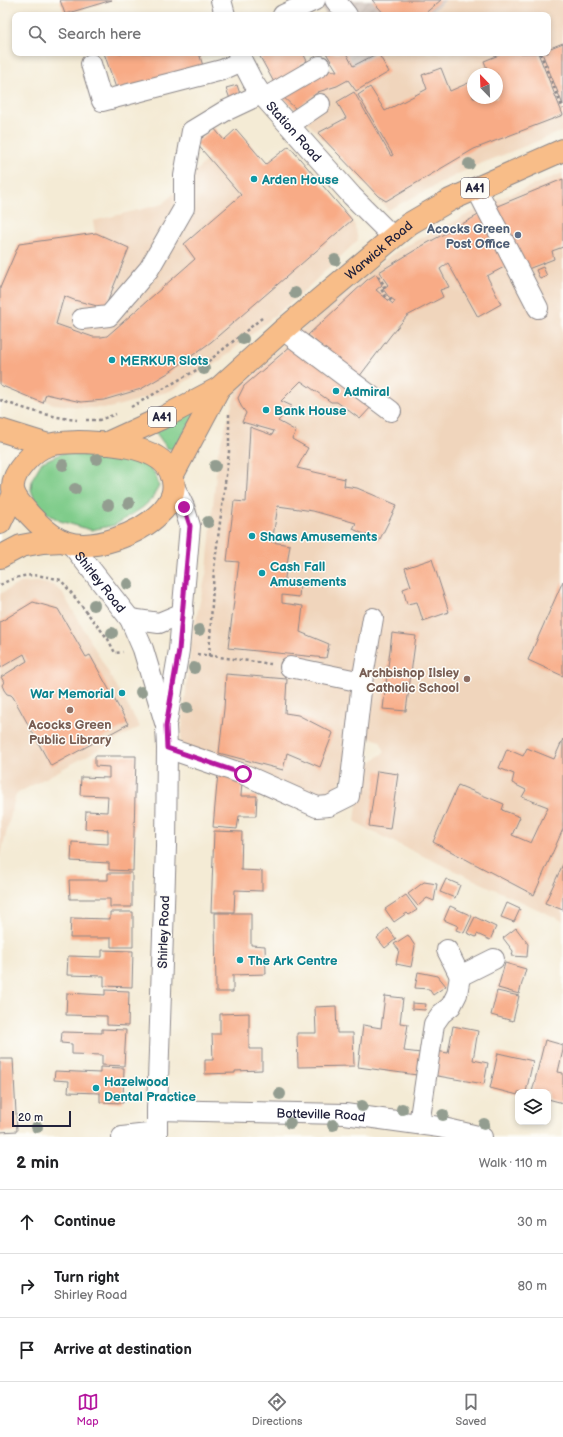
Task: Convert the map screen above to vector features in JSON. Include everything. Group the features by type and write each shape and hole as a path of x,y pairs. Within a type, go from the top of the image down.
{"main road":[{"name":"Warwick Road","path":"104,444 164,417 219,388 283,330 409,224 450,200 563,150"},
{"name":"Warwick Road","path":"0,557 21,546 43,542 94,544 117,539 136,531 153,520 171,499 174,482 219,388"},
{"name":"Warwick Road","path":"0,430 48,445 79,442 104,444 139,450 154,455 167,465 174,482"},
{"name":"Warwick Road","path":"0,522 9,486 31,455 48,445"},
{"path":"9,486 18,501 35,520 67,543"}],"street":[{"path":"221,0 224,12"},
{"path":"289,12 315,0"},
{"path":"335,0 345,12"},
{"path":"91,64 102,102 222,70 240,57"},
{"name":"Station Road","path":"240,57 253,82 263,96 352,196 393,237"},
{"path":"82,319 109,316 149,269 184,208 184,176 192,131 225,111 263,96 320,66"},
{"path":"289,124 320,104"},
{"path":"476,188 538,308"},
{"path":"283,330 391,411"},
{"name":"Shirley Road","path":"157,1135 166,846 166,726 179,650 190,526 174,482"},
{"name":"Shirley Road","path":"67,543 130,619 143,649 166,726"},
{"name":"Shirley Road","path":"130,619 159,623 183,613"},
{"path":"167,748 243,774 317,807 329,806 349,796 362,682 373,618"},
{"path":"290,667 362,682"},
{"path":"419,1124 434,1024 441,1014 451,1006 457,994 460,976 447,950"},
{"path":"460,976 494,959"},
{"name":"Botteville Road","path":"157,1110 345,1114 440,1127 482,1137"},
{"path":"122,1137 157,1135"}],"path":[{"path":"541,56 563,109"},
{"path":"367,259 385,286 381,289 386,296 394,302"},
{"path":"128,409 200,368 230,397 229,452 214,569 209,656"},
{"path":"0,400 22,408 75,420 99,420 121,413"},
{"path":"0,585 17,576 33,575 61,580 108,639 115,653 143,649"},
{"path":"179,650 209,656 290,667"}],"shaded area":[{"path":"308,0 446,0 432,12 324,12 318,1"},
{"path":"446,0 563,0 563,131 470,168 388,210 351,168 280,94 343,72 370,56 551,56 551,12 432,12"},
{"path":"348,56 370,56 368,58 353,66"},
{"path":"290,146 354,223 358,240 301,294 218,362 170,391 110,408 89,408 53,404 0,380 0,288 19,244 95,233 93,221 163,204 209,158 237,189"},
{"path":"563,173 563,921 423,856 369,830 355,821 361,773 369,763 385,752 380,741 366,736 329,798 316,799 180,746 192,638 207,569 218,452 239,382 344,293 400,249 494,201"},
{"path":"36,582 53,585 62,592 140,727 16,794 0,858 0,594 20,583"}],"green space":[{"path":"202,403 175,448 167,448 154,430"},
{"path":"65,452 99,454 136,461 146,465 153,471 159,485 152,499 142,508 115,525 91,530 60,521 45,512 35,500 31,490 32,479 42,462"}],"building":[{"path":"60,0 112,0 72,12 64,12"},
{"path":"372,0 441,0 427,12 382,12"},
{"path":"563,43 563,105 543,56 551,56 551,48"},
{"path":"105,56 200,56 203,66 118,94"},
{"path":"260,56 304,56 307,61 300,65 303,71 276,86"},
{"path":"328,56 348,56 353,66 372,56 380,56 389,72 356,91 348,80 337,86 318,92 296,109 280,94 321,70 337,71"},
{"path":"496,56 539,56 563,115 474,149 386,201 378,196 318,133 346,118 337,102 354,92 391,156 393,155 358,95 370,87 385,111 427,89 422,75 441,68 450,91 467,84 467,104 503,104 503,68 487,68 484,61"},
{"path":"237,85 240,94 230,99 226,88"},
{"path":"214,128 224,140 236,129 266,164 289,146 352,220 211,342 168,373 141,389 104,400 81,402 46,394 43,403 0,385 0,288 19,244 96,233 129,248 105,308 64,296 56,324 93,337 107,336 195,259 184,244 241,195 196,143"},
{"path":"563,179 563,247 552,251 554,259 528,269 495,207"},
{"path":"482,213 510,264 487,276 501,304 478,317 448,263 440,269 449,287 440,290 443,297 407,316 359,377 308,335 367,280 376,274 382,285 376,290 393,304 395,301 388,296 383,289 388,285 379,272"},
{"path":"543,267 547,276 540,279 536,270"},
{"path":"292,345 373,405 360,419 337,402 331,402 301,381 281,401 292,406 278,421 296,431 292,439 308,448 297,468 345,479 344,486 357,488 397,505 379,541 353,529 356,523 313,511 278,506 272,542 290,545 284,584 300,585 299,597 282,595 282,603 303,606 300,632 329,644 326,658 228,648 239,562 227,561 234,501 246,502 250,427 272,435 274,431 242,422 246,413 238,398 244,386"},
{"path":"432,559 449,612 423,621 417,602 407,604 403,589 411,586 405,568"},
{"path":"563,581 563,676 528,660"},
{"path":"33,602 58,609 86,657 90,655 128,724 51,766 13,697 7,694 2,685 4,682 1,677 27,661 24,654 0,668 0,622"},
{"path":"392,633 416,636 406,711 383,709"},
{"path":"226,674 287,679 285,713 298,715 333,733 320,767 287,753 283,770 219,753"},
{"path":"563,739 563,829 534,895 433,842 458,785 504,804 502,810 520,817 512,835 531,843 548,807 522,797 526,790 512,783 514,774 499,768 507,749 523,756 527,748 554,759"},
{"path":"95,756 136,756 133,871 109,870 109,863 71,861 72,842 108,844 108,830 85,829 86,811 107,812 108,796 80,795 81,777 109,778 109,767 95,766"},
{"path":"377,771 398,774 390,829 369,826"},
{"path":"218,773 242,782 241,796 257,796 256,816 239,816 237,829 213,827"},
{"path":"214,831 242,832 241,870 262,871 262,891 235,890 234,912 211,912"},
{"path":"563,864 563,910 545,903"},
{"path":"108,873 132,873 132,907 110,907 110,899 70,899 69,880 108,880"},
{"path":"446,879 460,885 455,898 440,892"},
{"path":"424,882 437,884 434,901 427,898 418,906 408,894"},
{"path":"406,895 417,910 409,915 407,913 394,922 385,909"},
{"path":"507,903 520,909 514,922 501,917"},
{"path":"450,906 472,916 464,933 456,930 458,926 444,920"},
{"path":"110,912 133,912 133,947 111,947 111,938 70,938 71,918 110,919"},
{"name":"The Ark Centre","path":"215,913 251,913 251,945 265,946 266,974 233,975 233,992 216,992"},
{"path":"475,917 496,927 490,940 477,934 476,937 467,933"},
{"path":"388,928 396,939 385,948 377,938"},
{"path":"516,928 528,944 527,957 512,956 513,951 503,938"},
{"path":"408,935 415,946 411,967 396,964 399,950 394,944"},
{"path":"102,950 133,951 132,987 104,986 104,976 67,975 68,956 102,957"},
{"path":"505,963 526,969 519,994 498,988"},
{"path":"418,972 438,976 446,986 433,995 429,989 415,988"},
{"path":"105,990 129,991 128,1026 107,1025 107,1016 66,1015 67,993 105,995"},
{"path":"497,991 519,996 513,1021 491,1015"},
{"path":"385,996 403,998 400,1023 408,1024 404,1051 421,1053 417,1075 358,1067 363,1025 381,1028"},
{"path":"412,1003 426,1004 425,1010 412,1009"},
{"path":"336,1006 337,1033 353,1033 354,1066 298,1067 297,1033 316,1033 315,1007"},
{"path":"249,1013 249,1049 262,1049 262,1070 205,1074 205,1060 213,1060 212,1034 220,1034 220,1014"},
{"path":"453,1026 478,1031 473,1060 488,1063 484,1084 432,1075 436,1051 448,1053"},
{"path":"102,1029 126,1030 124,1066 102,1065 102,1055 72,1054 72,1044 61,1043 62,1032 102,1033"},
{"path":"545,1040 563,1045 558,1072 563,1073 563,1103 551,1100 551,1089 533,1089"},
{"path":"498,1053 533,1061 527,1089 515,1089 515,1094 490,1088"},
{"path":"0,1059 13,1059 17,1131 0,1132"},
{"path":"100,1067 124,1068 123,1103 100,1102 100,1093 68,1092 69,1081 54,1080 55,1071 100,1073"}],"place":[{"name":"Arden House","path":"254,179"},
{"name":"Acocks Green Post Office","path":"518,235"},
{"name":"MERKUR Slots","path":"112,360"},
{"name":"Admiral","path":"336,391"},
{"name":"Bank House","path":"266,410"},
{"name":"Shaws Amusements","path":"252,536"},
{"name":"Cash Fall Amusements","path":"262,573"},
{"name":"Archbishop Ilsley Catholic School","path":"467,679"},
{"name":"War Memorial","path":"122,693"},
{"name":"Acocks Green Public Library","path":"70,710"},
{"name":"The Ark Centre","path":"240,960"},
{"name":"Hazelwood Dental Practice","path":"96,1088"}],"route":[{"path":"184,507 190,526 179,650 166,726 167,748 243,774"}]}
